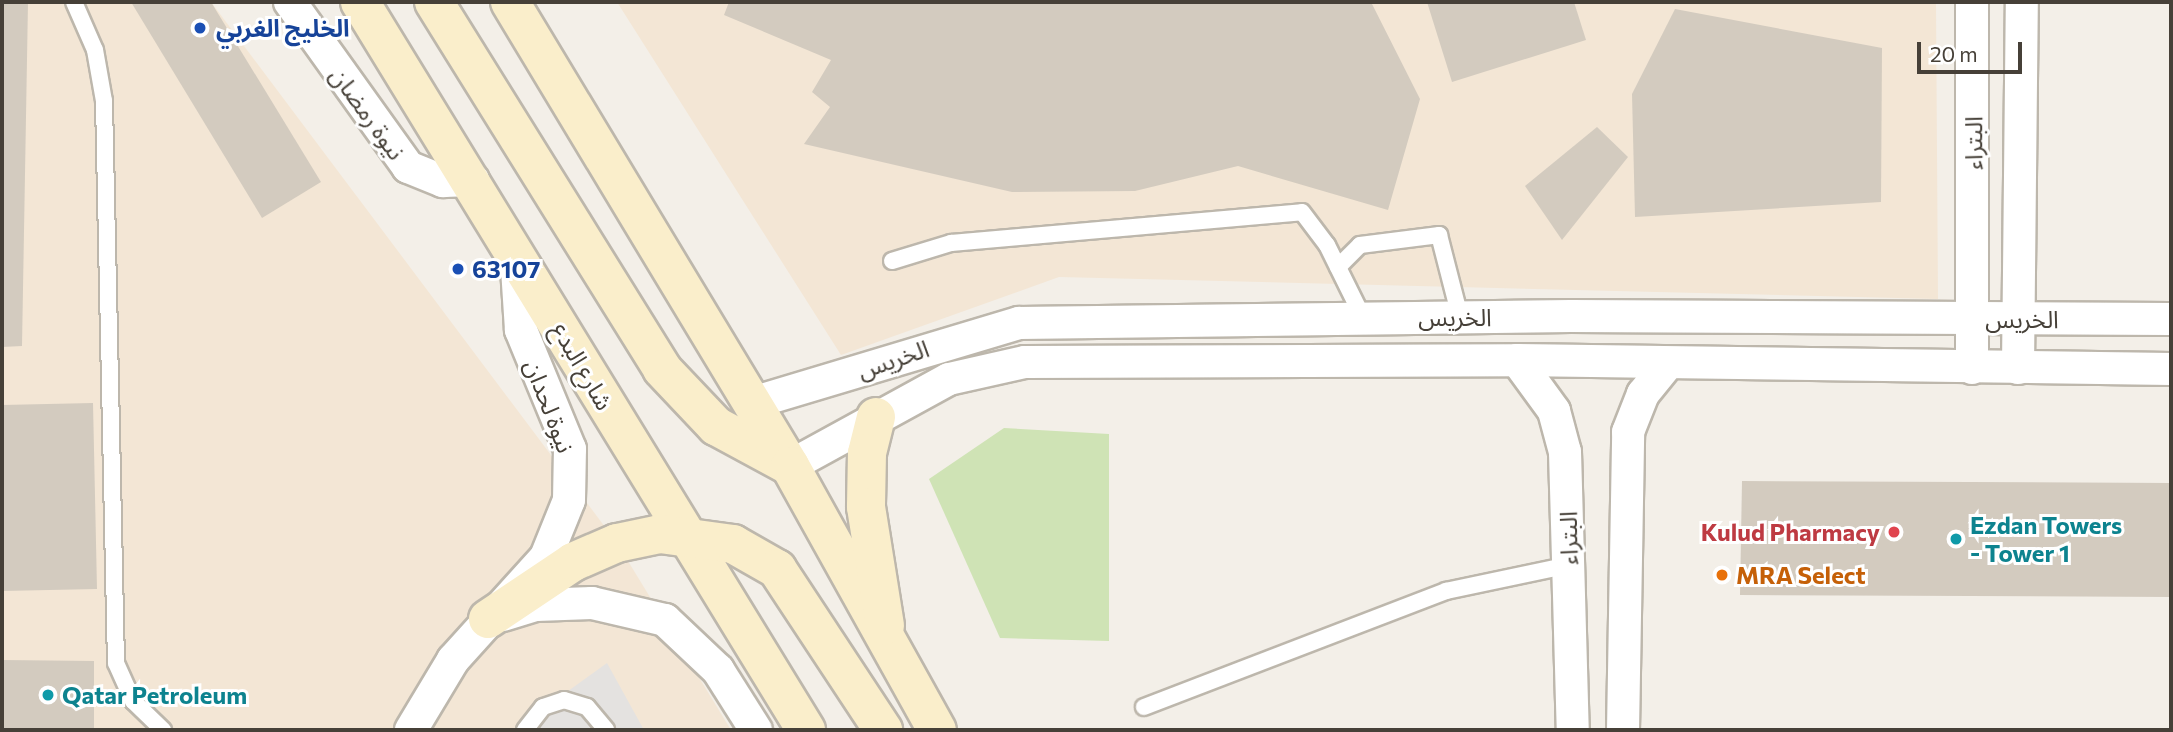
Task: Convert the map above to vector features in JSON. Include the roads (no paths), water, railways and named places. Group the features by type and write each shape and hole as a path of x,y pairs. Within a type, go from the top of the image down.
{"main road":[{"name":"شارع البدع","path":"360,2 473,180 686,536 806,730"},
{"path":"433,2 662,369 716,426 790,466"},
{"path":"510,2 790,466 937,730"},
{"path":"876,417 867,453 866,508 887,644"},
{"path":"488,619 573,562 617,542 686,536 733,544 778,569 883,730"}],"street":[{"name":"نيوة رمضان","path":"290,2 408,167 443,181 473,180"},
{"name":"البتراء","path":"1972,2 1972,368"},
{"name":"البتراء","path":"2018,368 2022,2"},
{"name":"نيوة لحدان","path":"411,730 427,698 488,619 554,544 573,472 561,420 521,330 516,251"},
{"name":"الخريس","path":"752,403 1019,323 1460,317 2171,319"},
{"name":"الخريس","path":"790,466 949,379 1025,362 1517,360 2171,369"},
{"name":"البتراء","path":"1517,360 1544,393 1561,431 1569,565 1573,730"},
{"path":"1623,730 1628,432 1643,394 1668,363"},
{"path":"488,619 536,605 592,603 665,620 718,670 756,730"}],"lane":[{"path":"74,2 95,50 104,100 116,663 132,701 163,730"},
{"path":"892,261 951,243 1303,212 1338,267 1363,318"},
{"path":"1338,267 1360,245 1439,235 1460,317"},
{"path":"1144,707 1465,584 1569,565"},
{"path":"525,730 543,707 564,700 587,707 606,730"}],"place":[{"name":"الخليج الغربي","path":"200,28"},
{"name":"63107","path":"458,269"},
{"name":"Kulud Pharmacy","path":"1894,532"},
{"name":"Ezdan Towers - Tower 1","path":"1956,539"},
{"name":"MRA Select","path":"1722,575"},
{"name":"Qatar Petroleum","path":"48,695"}]}
